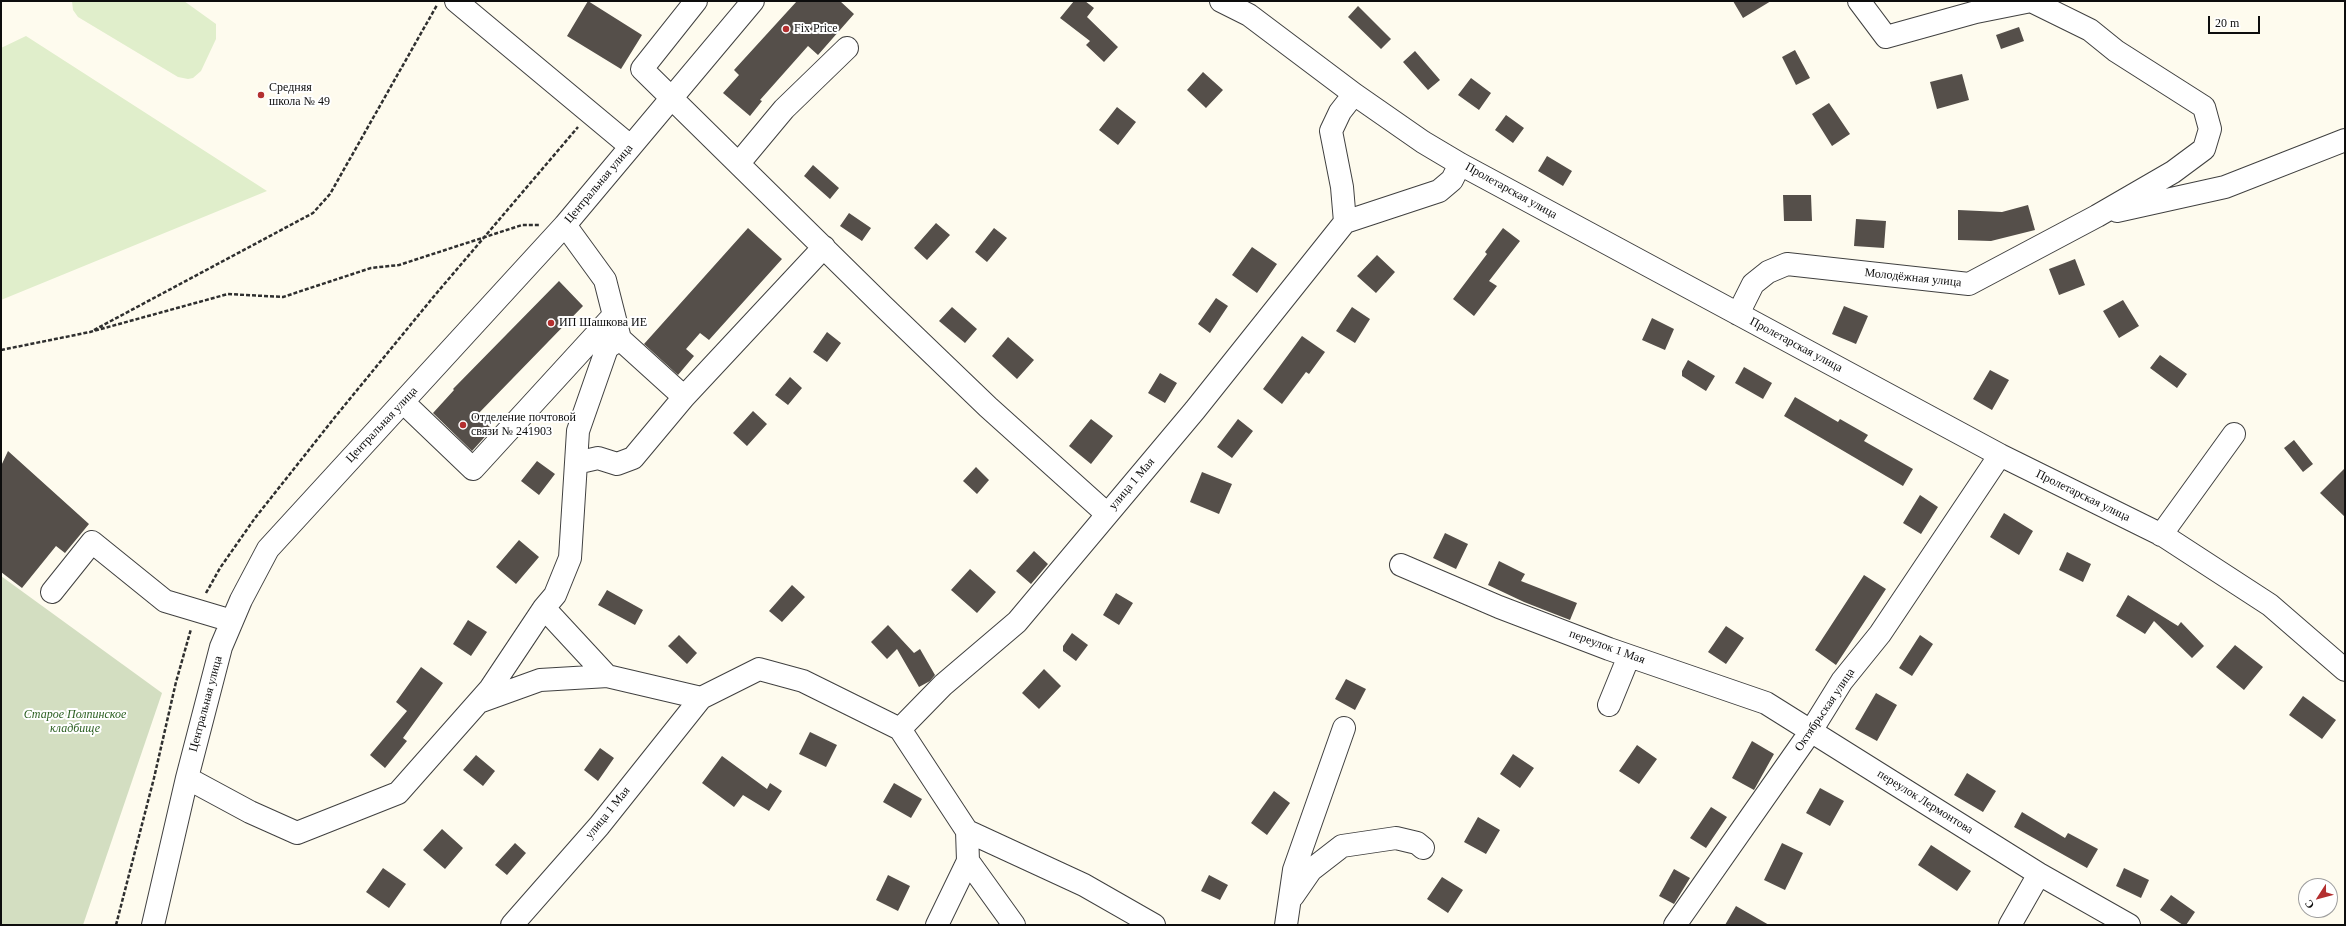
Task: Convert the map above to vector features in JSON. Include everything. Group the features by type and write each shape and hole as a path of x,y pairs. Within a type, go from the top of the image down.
{"street":[{"path":"456,1 630,146"},
{"path":"696,1 642,69 670,99 739,163 988,407 1106,514"},
{"name":"Центральная улица","path":"153,925 187,778 221,648 232,621 268,549 565,225 753,1"},
{"path":"1221,1 1246,8"},
{"path":"1859,1 1886,37 1976,12 2031,1 2090,30 2116,52 2204,106 2210,129 2204,149 2173,172 2097,216"},
{"name":"Пролетарская улица","path":"1246,8 1354,94 1423,142 1460,164 2000,455 2161,535 2270,605 2345,670"},
{"path":"739,163 784,109 847,48"},
{"path":"1354,94 1340,112 1331,131 1342,187 1345,222 1439,191 1452,180 1460,164"},
{"path":"2097,216 2225,187 2345,140"},
{"name":"Молодёжная улица","path":"1738,314 1753,284 1768,272 1787,264 1969,284 2097,216"},
{"name":"улица 1 Мая","path":"900,729 942,685 1017,622 1194,410 1345,222"},
{"path":"565,225 605,280 620,339 684,397"},
{"path":"576,463 598,458 617,464 633,458 684,397 824,247"},
{"path":"403,402 473,469 614,315"},
{"path":"187,778 250,812 297,833 398,793 490,690 554,595 570,558 578,431 607,348 620,339"},
{"path":"2161,535 2234,434"},
{"name":"Октябрьская улица","path":"1676,925 1811,731 1842,681 1880,634 2000,455"},
{"path":"52,592 92,542 165,601 232,621"},
{"name":"переулок 1 Мая","path":"1401,565 1499,607 1629,656 1766,703 1811,731"},
{"path":"544,608 608,676"},
{"path":"1609,705 1629,656"},
{"path":"480,702 540,680 608,676 701,698 760,669 803,681 900,729 967,831 968,861 937,925"},
{"name":"улица 1 Мая","path":"512,925 599,826 701,698"},
{"path":"1286,925 1294,870 1344,728"},
{"name":"переулок Лермонтова","path":"1811,731 2040,874 2129,925"},
{"path":"967,831 1084,885 1154,925"},
{"path":"1290,901 1311,870 1342,846 1396,838 1417,843 1423,848"},
{"path":"968,861 1014,925"},
{"path":"2010,925 2040,874"}],"path":[{"path":"90,332 313,213 330,194 440,1"},
{"path":"1,350 90,332 228,294 283,297 371,268 399,264 522,225 565,225"}],"green space":[{"path":"72,1 184,1 216,24 216,39 201,71 193,78 188,79 178,77 78,17 73,10"},
{"path":"26,36 267,191 1,300 1,48"},
{"name":"Старое Полпинское кладбище","path":"1,576 162,693 83,925 1,925"}],"building":[{"path":"588,1 642,35 621,69 567,36"},
{"path":"797,1 840,1 854,14 818,55 808,46 760,100 762,101 750,116 723,93 739,75 734,70"},
{"path":"1074,1 1085,1 1094,8 1087,17 1118,47 1104,62 1086,45 1090,41 1060,18"},
{"path":"1733,1 1771,1 1743,18"},
{"path":"1358,6 1391,39 1381,49 1348,17"},
{"path":"2019,27 2024,41 2001,49 1996,35"},
{"path":"1795,50 1810,78 1796,85 1782,57"},
{"path":"1415,51 1440,80 1428,90 1403,62"},
{"path":"1203,72 1223,90 1206,108 1187,90"},
{"path":"1962,74 1969,100 1937,109 1930,82"},
{"path":"1471,78 1491,93 1479,110 1458,95"},
{"path":"1829,103 1850,134 1832,146 1812,114"},
{"path":"1117,107 1136,122 1118,145 1099,130"},
{"path":"1506,115 1524,128 1513,143 1495,130"},
{"path":"1547,156 1572,171 1563,186 1538,171"},
{"path":"813,165 839,188 830,199 804,176"},
{"path":"1783,195 1811,195 1812,221 1784,221"},
{"path":"2028,205 2035,230 1991,241 1958,240 1958,210 2002,212"},
{"path":"849,213 871,228 862,241 840,226"},
{"path":"1856,219 1886,221 1884,248 1854,246"},
{"path":"936,223 950,235 927,260 914,248"},
{"path":"748,228 782,259 709,340 700,333 686,349 694,356 678,375 644,344"},
{"path":"994,228 1007,238 987,262 975,252"},
{"path":"1503,228 1520,241 1489,281 1497,286 1474,316 1453,299 1487,254 1485,252"},
{"path":"1252,247 1277,264 1257,293 1232,275"},
{"path":"1377,255 1395,272 1376,293 1357,276"},
{"path":"2075,259 2085,285 2059,295 2049,269"},
{"path":"559,281 583,306 477,415 492,429 472,451 433,413 454,390 453,389"},
{"path":"1216,298 1228,306 1210,333 1198,324"},
{"path":"2123,300 2139,326 2119,338 2103,311"},
{"path":"1844,306 1868,316 1856,344 1832,334"},
{"path":"952,307 977,329 965,343 939,321"},
{"path":"1352,307 1370,319 1355,343 1336,331"},
{"path":"1652,318 1674,329 1665,350 1642,340"},
{"path":"827,332 841,343 827,362 813,352"},
{"path":"1302,336 1325,352 1309,374 1306,372 1282,404 1263,389"},
{"path":"1008,337 1034,360 1017,379 992,356"},
{"path":"2160,355 2187,374 2177,388 2150,368"},
{"path":"1688,360 1715,376 1706,391 1682,376 1682,371"},
{"path":"1744,367 1772,383 1763,399 1735,383"},
{"path":"1990,370 2009,380 1992,410 1973,399"},
{"path":"1160,373 1177,383 1165,403 1148,393"},
{"path":"790,377 802,388 788,405 775,395"},
{"path":"1795,397 1838,422 1840,419 1868,435 1864,441 1913,469 1903,486 1784,416"},
{"path":"753,411 767,424 747,446 733,433"},
{"path":"1091,419 1113,436 1091,464 1069,446"},
{"path":"1238,419 1253,431 1232,458 1217,447"},
{"path":"2294,440 2313,464 2303,472 2284,448"},
{"path":"8,451 89,524 65,553 56,546 22,588 1,572 1,466"},
{"path":"537,461 555,474 539,495 521,481"},
{"path":"976,467 989,480 977,494 963,481"},
{"path":"2345,468 2345,517 2320,493"},
{"path":"1202,472 1232,484 1219,514 1190,502"},
{"path":"1920,495 1938,507 1921,534 1903,523"},
{"path":"2004,513 2033,531 2019,555 1990,537"},
{"path":"1445,533 1468,544 1456,569 1433,558"},
{"path":"519,540 539,557 516,584 496,567"},
{"path":"1034,551 1048,564 1031,584 1016,571"},
{"path":"2067,552 2091,564 2083,582 2059,570"},
{"path":"1499,561 1525,574 1521,581 1577,603 1570,620 1524,602 1488,585"},
{"path":"970,569 996,592 977,613 951,590"},
{"path":"1864,575 1886,589 1836,665 1815,650"},
{"path":"792,585 805,597 782,622 769,611"},
{"path":"607,590 643,610 635,625 598,605"},
{"path":"1116,593 1133,603 1119,625 1103,615"},
{"path":"2128,595 2178,626 2181,622 2204,646 2192,658 2154,621 2145,634 2116,616"},
{"path":"468,620 487,632 471,656 453,644"},
{"path":"888,625 914,653 920,649 935,675 930,681 919,687 897,649 887,659 871,642"},
{"path":"1726,626 1744,638 1726,664 1708,652"},
{"path":"1072,633 1088,645 1076,661 1063,651 1063,646"},
{"path":"679,635 697,653 687,664 668,646"},
{"path":"1920,635 1933,644 1912,676 1899,668"},
{"path":"2235,645 2263,667 2244,690 2216,667"},
{"path":"421,667 443,683 403,738 407,741 385,768 370,755 407,711 396,702"},
{"path":"1044,669 1061,686 1039,709 1022,693"},
{"path":"1346,679 1366,689 1355,710 1335,699"},
{"path":"1876,693 1897,705 1877,741 1855,729"},
{"path":"2303,696 2336,720 2322,739 2289,715"},
{"path":"810,732 837,745 826,767 799,754"},
{"path":"1752,741 1774,754 1754,790 1732,778"},
{"path":"1637,745 1657,759 1639,784 1619,771"},
{"path":"600,748 614,758 598,781 584,770"},
{"path":"1513,754 1534,768 1520,788 1500,774"},
{"path":"476,755 495,771 483,786 463,770"},
{"path":"722,756 767,789 770,783 782,791 769,811 743,795 734,807 702,783"},
{"path":"1967,773 1996,791 1983,812 1954,795"},
{"path":"894,783 922,799 911,818 883,802"},
{"path":"1820,788 1844,801 1830,826 1806,813"},
{"path":"1274,791 1290,803 1267,835 1251,823"},
{"path":"1711,807 1727,817 1706,848 1690,838"},
{"path":"2022,812 2065,838 2068,833 2098,849 2087,868 2014,827"},
{"path":"1478,817 1500,830 1486,854 1464,842"},
{"path":"442,829 463,848 445,869 423,850"},
{"path":"515,843 526,853 507,875 495,865"},
{"path":"1782,843 1803,853 1785,890 1764,880"},
{"path":"1931,845 1971,871 1957,891 1918,865"},
{"path":"383,868 406,884 389,908 366,892"},
{"path":"2124,868 2149,880 2141,898 2116,886"},
{"path":"1674,869 1690,878 1674,904 1659,896"},
{"path":"888,875 910,886 898,911 876,900"},
{"path":"1209,875 1228,885 1220,900 1201,891"},
{"path":"1442,877 1463,890 1448,913 1427,899"},
{"path":"2171,895 2195,912 2186,925 2183,925 2160,910"},
{"path":"1736,906 1769,925 1725,925"}],"place":[{"name":"Fix Price","path":"786,29"},
{"name":"Средняя школа № 49","path":"261,95"},
{"name":"ИП Шашкова ИЕ","path":"551,323"},
{"name":"Отделение почтовой связи № 241903","path":"463,425"}]}
